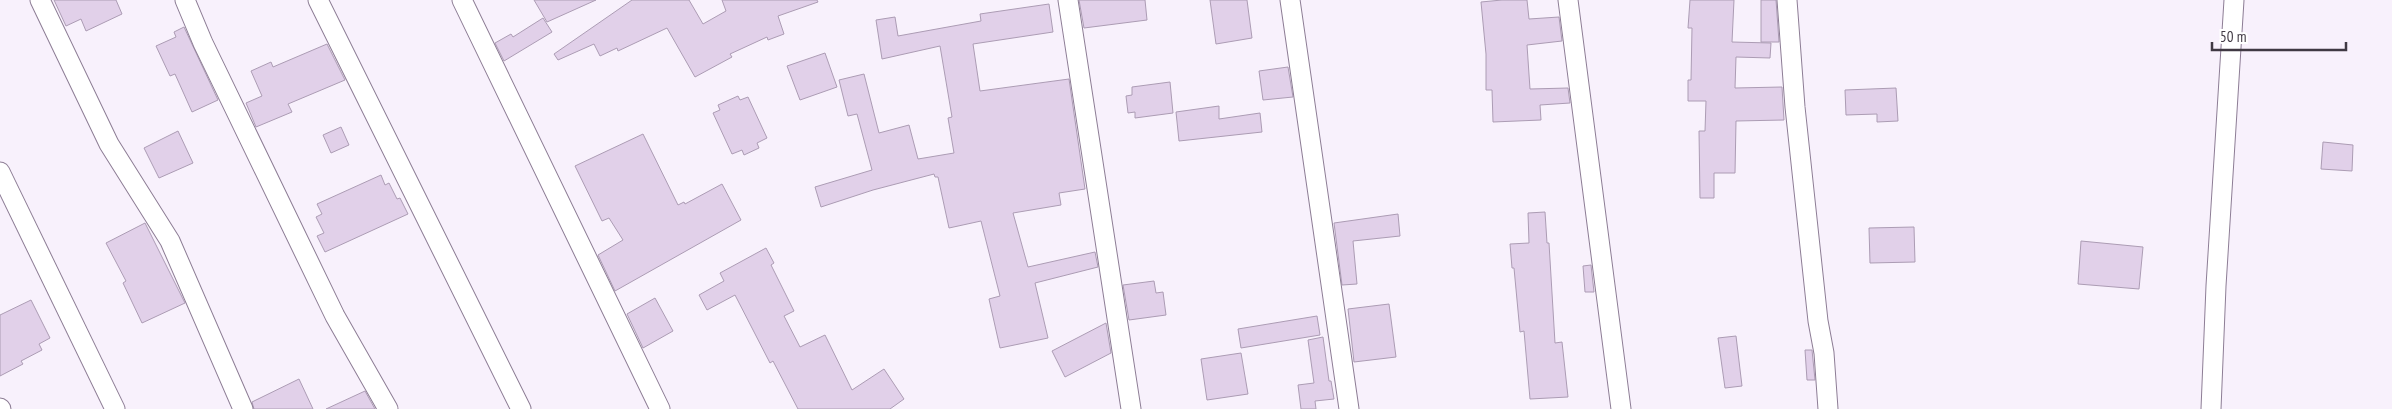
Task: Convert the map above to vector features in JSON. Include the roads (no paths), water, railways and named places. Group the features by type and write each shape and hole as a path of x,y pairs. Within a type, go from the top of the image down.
{"street":[{"path":"40,0 109,144 170,242 243,409"},
{"path":"185,0 207,52 335,316 388,409"},
{"path":"318,0 521,409"},
{"path":"462,0 660,409"},
{"path":"1068,0 1131,409"},
{"path":"1290,0 1349,409"},
{"path":"1568,0 1621,409"},
{"path":"1787,0 1796,107 1818,321 1824,354 1828,409"},
{"path":"2211,409 2216,286 2234,0"},
{"path":"0,172 115,409"}]}
